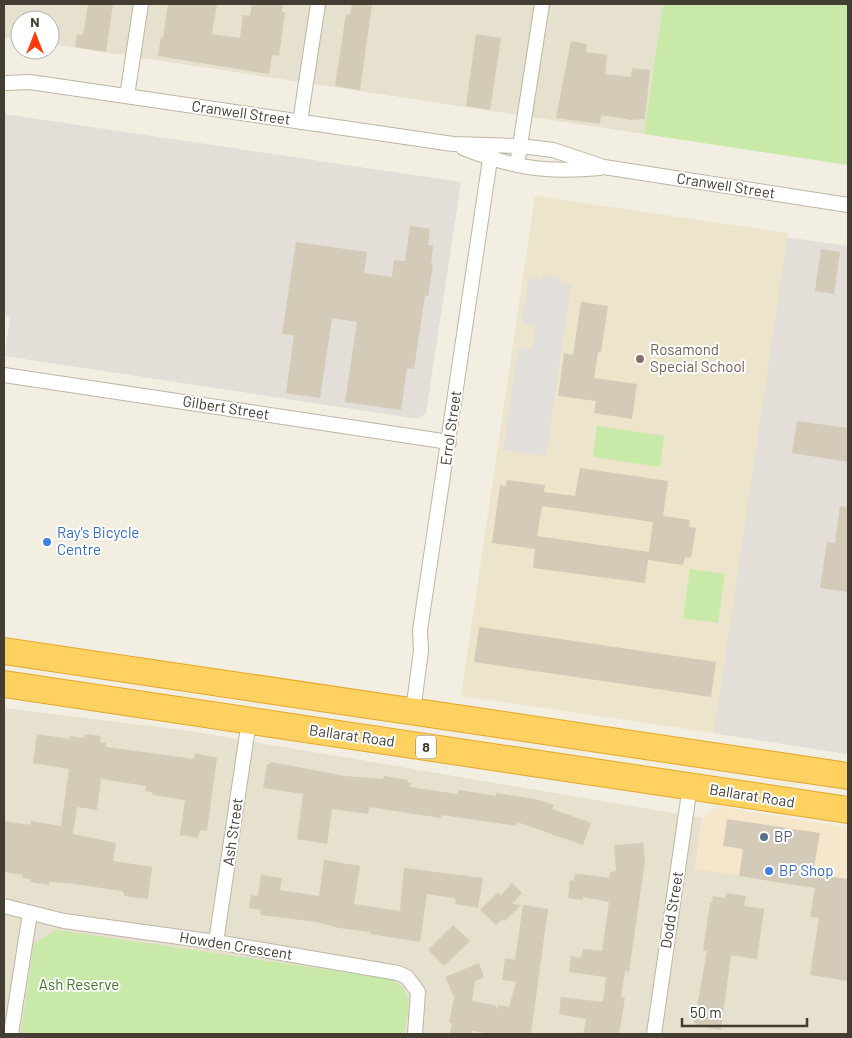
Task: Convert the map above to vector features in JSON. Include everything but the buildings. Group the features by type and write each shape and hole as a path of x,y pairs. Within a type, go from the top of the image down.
{"highway":[{"name":"8","path":"4,651 848,776"},
{"name":"Ballarat Road","path":"4,684 848,810"}],"street":[{"path":"127,96 141,4"},
{"path":"300,122 318,4"},
{"path":"517,166 542,4"},
{"name":"Cranwell Street","path":"4,73 30,82"},
{"name":"Cranwell Street","path":"4,83 30,82 453,144 491,152 517,166 547,171 604,167"},
{"name":"Cranwell Street","path":"491,152 520,146 553,150 604,167 848,205"},
{"name":"Errol Street","path":"412,711 421,650 420,630 491,152"},
{"name":"Gilbert Street","path":"4,375 449,442"},
{"name":"Ash Street","path":"216,942 249,721"},
{"name":"Dodd Street","path":"654,1034 690,786"},
{"name":"Howden Crescent","path":"4,906 64,921 216,942 398,973 406,977 418,992 415,1034"},
{"path":"11,1034 30,913"}],"shaded area":[{"path":"4,4 663,4 644,134 60,46 60,10 10,10 10,38 4,37"},
{"path":"4,114 461,182 426,413 418,419 5,356 10,317 4,316"},
{"name":"Rosamond Special School","path":"535,196 788,233 714,733 461,696"},
{"path":"785,237 848,246 848,754 711,733"},
{"path":"543,275 560,277 560,282 571,284 546,456 503,450 518,348 532,350 535,326 522,323 529,278 542,280"},
{"path":"4,708 190,731 702,818 695,869 812,875 848,881 848,1034 4,1034"},
{"path":"717,806 848,828 848,881 812,875 809,885 695,869 702,818"}],"green space":[{"path":"663,4 848,4 848,165 644,134"},
{"path":"597,426 664,436 660,467 593,457"},
{"path":"690,569 725,574 718,623 683,618"},
{"name":"Ash Reserve","path":"57,930 391,979 404,990 407,996 408,1009 404,1034 21,1034 34,944"}],"place":[{"name":"Rosamond Special School","path":"640,359"},
{"name":"Ray's Bicycle Centre","path":"47,542"},
{"name":"BP","path":"764,837"},
{"name":"BP Shop","path":"769,871"}]}
